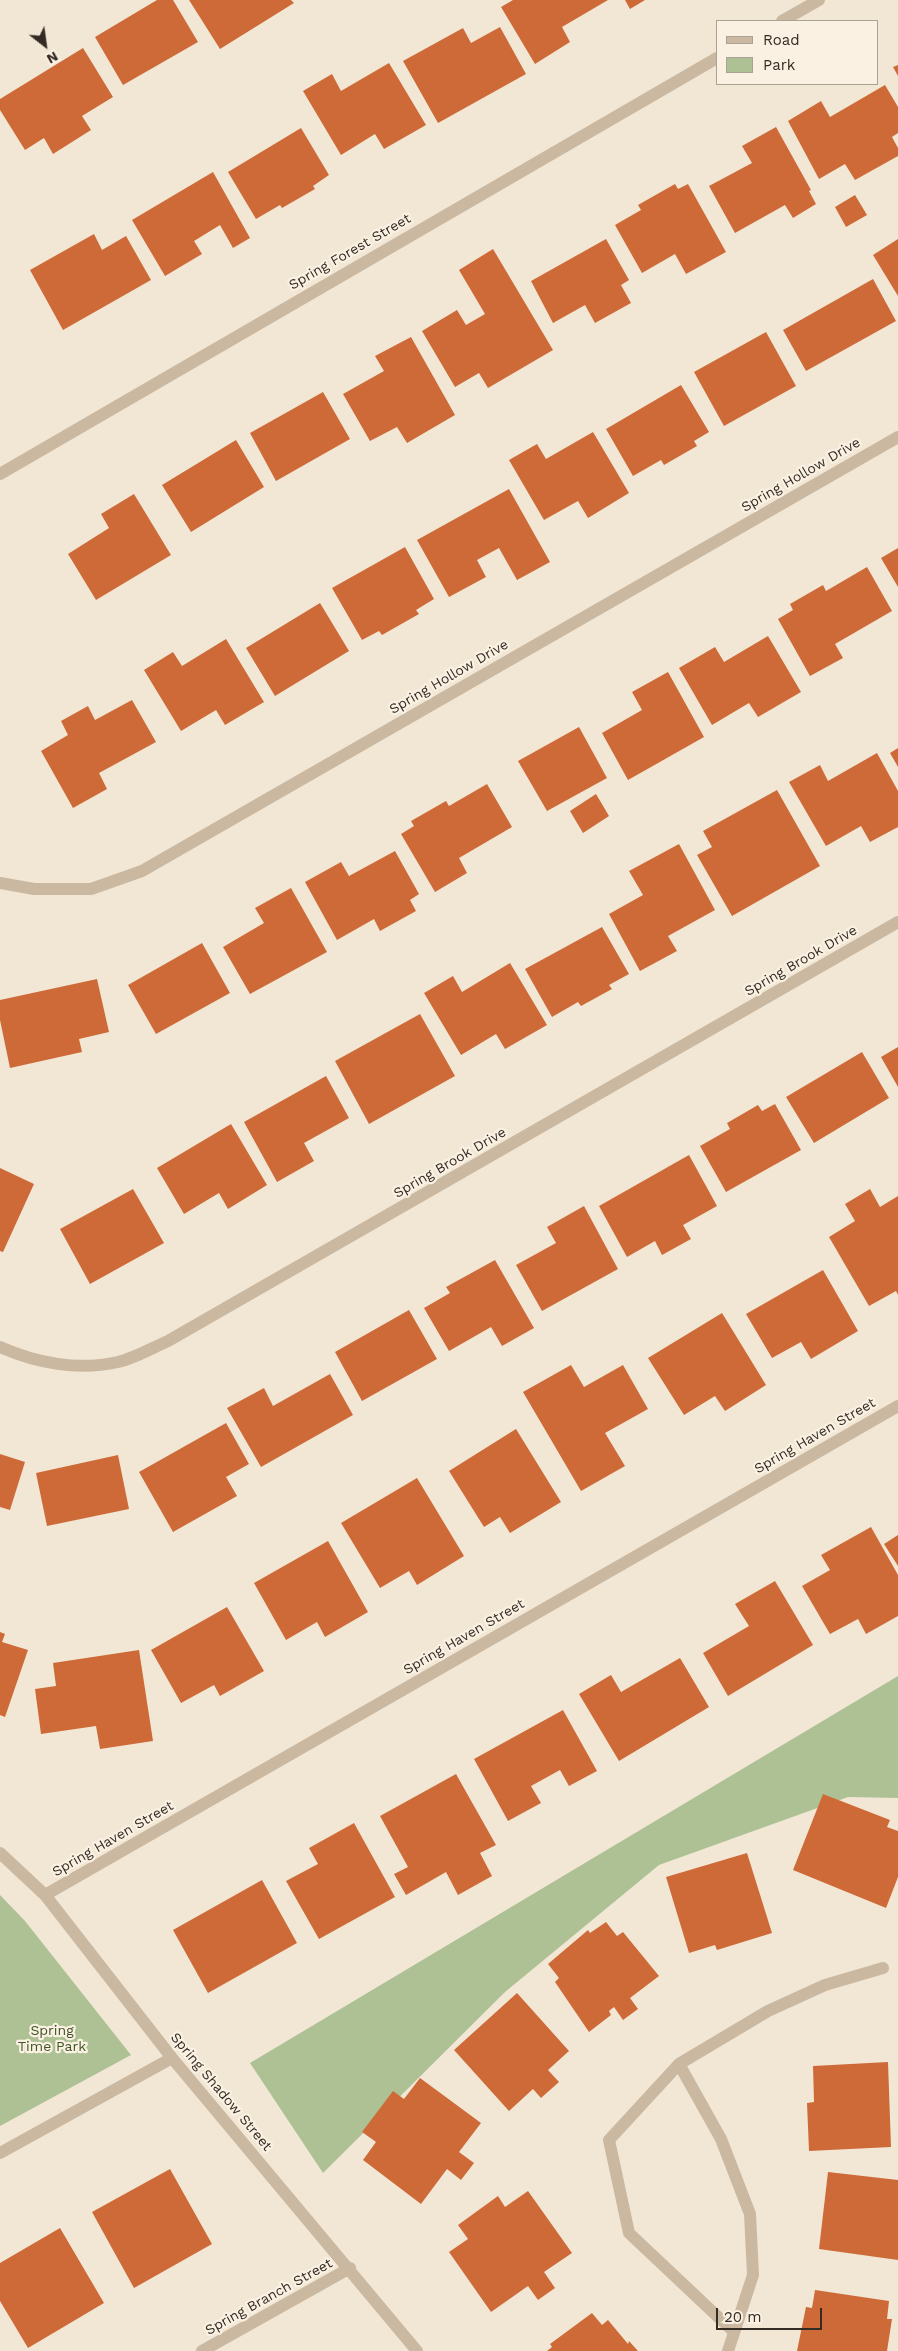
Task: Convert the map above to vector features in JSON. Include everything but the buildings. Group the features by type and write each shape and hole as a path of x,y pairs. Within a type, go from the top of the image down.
{"street":[{"path":"784,20 819,0"},
{"name":"Spring Forest Street","path":"0,474 716,59"},
{"name":"Spring Hollow Drive","path":"0,883 34,889 91,889 142,871 898,437"},
{"name":"Spring Brook Drive","path":"0,1347 41,1362 84,1366 118,1362 168,1341 898,922"},
{"name":"Spring Haven Street","path":"45,1895 898,1406"},
{"name":"Spring Shadow Street","path":"0,1853 45,1895 172,2058 418,2351"},
{"path":"734,2332 630,2233 609,2140 679,2064 768,2011 825,1984 883,1968"},
{"path":"0,2153 172,2058"},
{"path":"679,2064 721,2139 750,2214 753,2276 728,2351"},
{"name":"Spring Branch Street","path":"202,2351 350,2268"}],"green space":[{"path":"898,1676 898,1798 848,1797 659,1865 505,1992 323,2173 250,2063"},
{"name":"Spring Time Park","path":"0,1895 25,1921 131,2055 0,2126"}]}
